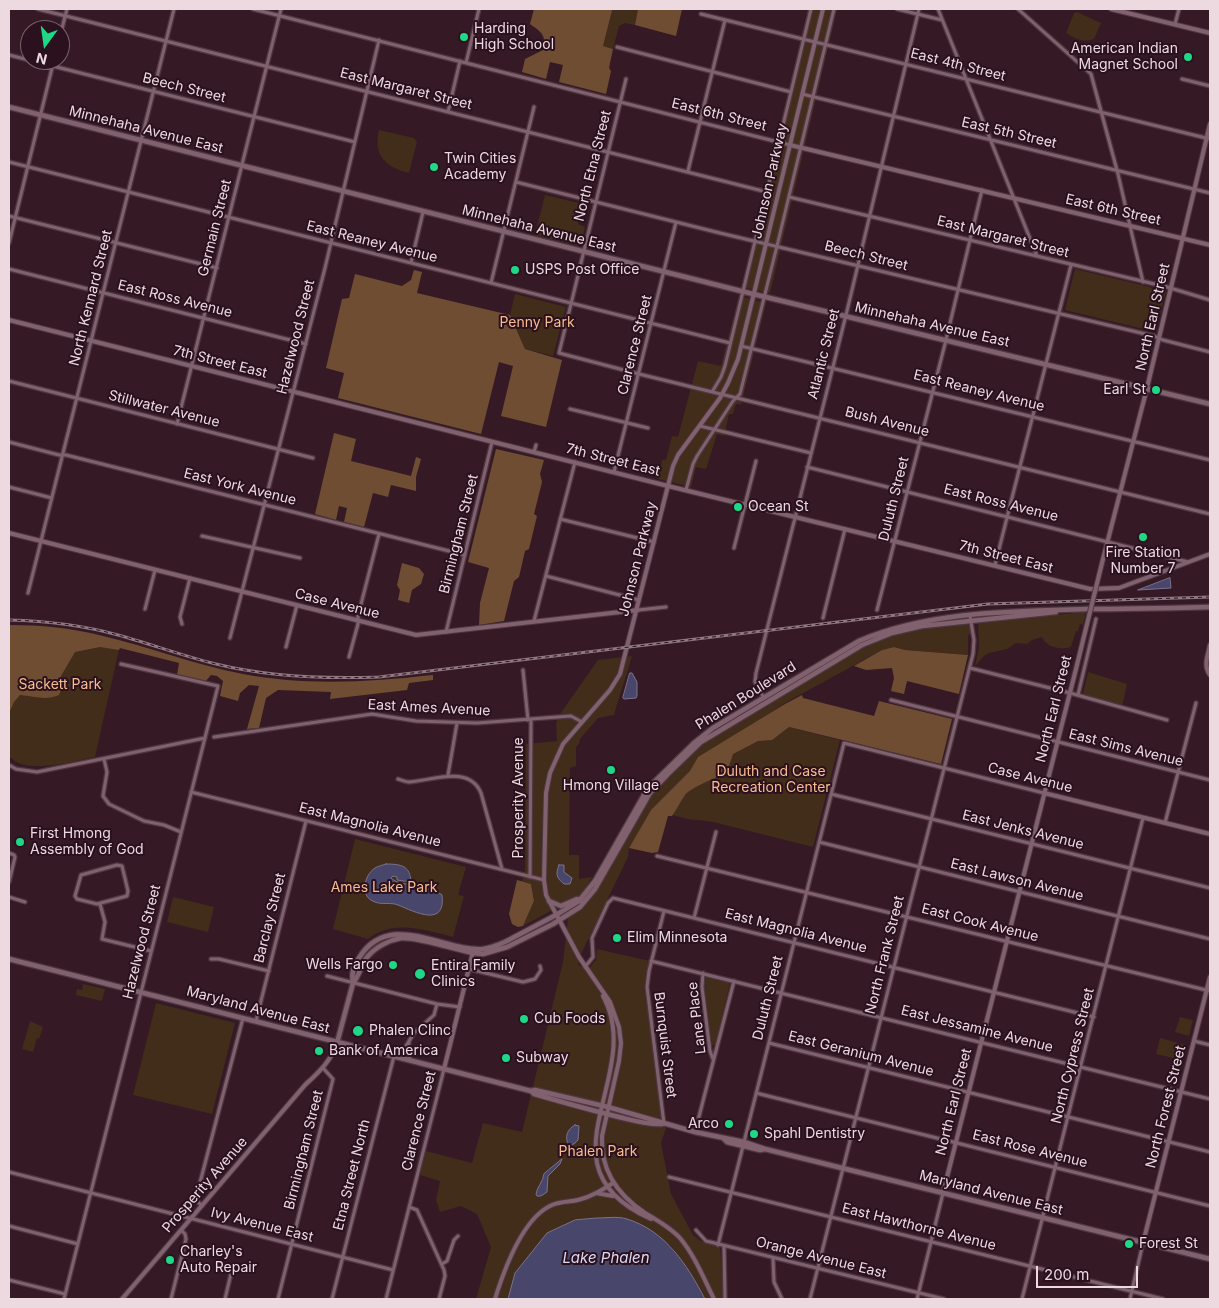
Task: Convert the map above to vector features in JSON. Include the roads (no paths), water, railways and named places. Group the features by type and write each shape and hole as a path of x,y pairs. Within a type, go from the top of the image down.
{"main road":[{"name":"Minnehaha Avenue East","path":"9,107 765,297 1210,404"},
{"name":"Phalen Boulevard","path":"337,1043 353,983 363,962 379,947 400,938 411,938 483,954 501,950 559,921 580,907 595,889 656,785 701,742 841,651 880,632 918,622 1040,610 1210,607"},
{"name":"Phalen Boulevard","path":"473,951 494,947 574,905 592,884 654,780 703,735 765,700"},
{"path":"549,901 558,905 565,905 580,898 592,884"},
{"name":"Maryland Avenue East","path":"9,959 337,1043 531,1091 535,1090 608,1107 695,1132 1210,1259"},
{"name":"Maryland Avenue East","path":"531,1091 534,1094 607,1114 655,1124 664,1124"}],"street":[{"name":"East Margaret Street","path":"38,9 767,192"},
{"path":"64,20 67,9"},
{"name":"North Kennard Street","path":"28,593 174,9"},
{"name":"East 6th Street","path":"253,9 790,145 1210,245"},
{"name":"Germain Street","path":"177,424 281,9"},
{"path":"466,63 479,9"},
{"name":"Johnson Parkway","path":"712,392 721,377 744,291 811,9"},
{"name":"Johnson Parkway","path":"613,1183 605,1166 602,1132 619,1061 620,1035 614,1011 608,998 585,967 546,895 544,880 546,792 555,758 563,744 610,690 620,674 638,610 673,466 678,455 722,394 732,376 742,346 823,9"},
{"name":"Johnson Parkway","path":"686,490 693,464 714,430 740,394 834,9"},
{"path":"897,9 943,20"},
{"name":"Atlantic Street","path":"765,700 758,690 755,676 846,316 919,9"},
{"path":"938,9 1037,256"},
{"path":"1018,9 1091,74 1143,282"},
{"path":"1111,9 1210,33"},
{"path":"1175,24 1179,9"},
{"name":"East 4th Street","path":"701,14 1209,138"},
{"path":"688,171 725,20"},
{"name":"Hazelwood Street","path":"230,638 331,244 379,40"},
{"path":"616,47 712,70 791,92"},
{"path":"448,112 460,61"},
{"path":"9,244 51,70"},
{"name":"Beech Street","path":"68,70 355,142"},
{"name":"North Etna Street","path":"559,353 626,79"},
{"path":"1182,79 1210,86"},
{"name":"East 5th Street","path":"802,94 1210,193"},
{"path":"491,283 534,107"},
{"name":"North Earl Street","path":"917,1299 1134,441 1194,190 1209,138 1210,124"},
{"name":"East Reaney Avenue","path":"9,162 730,343"},
{"name":"Beech Street","path":"516,182 1210,352"},
{"name":"Duluth Street","path":"877,610 982,190"},
{"name":"East Margaret Street","path":"789,197 1037,256 1210,300"},
{"path":"411,263 423,212"},
{"path":"9,216 217,268"},
{"name":"Clarence Street","path":"614,472 676,222"},
{"path":"996,565 1071,265"},
{"name":"East Ross Avenue","path":"9,269 306,344"},
{"name":"7th Street East","path":"9,320 668,486 1090,589 1119,588 1210,554"},
{"name":"East Reaney Avenue","path":"742,346 1210,460"},
{"name":"Bush Avenue","path":"559,353 1210,514"},
{"name":"Stillwater Avenue","path":"9,381 313,458"},
{"path":"570,409 648,428"},
{"path":"700,426 811,453"},
{"name":"East York Avenue","path":"9,442 465,555"},
{"name":"Birmingham Street","path":"446,632 492,442"},
{"path":"534,452 536,445"},
{"path":"734,548 756,461"},
{"path":"534,622 575,462"},
{"name":"East Ross Avenue","path":"807,467 1188,562"},
{"path":"9,487 52,498"},
{"path":"560,519 654,542"},
{"path":"823,618 845,529"},
{"name":"Case Avenue","path":"9,533 416,635 666,607"},
{"path":"349,657 379,534"},
{"path":"202,536 300,558"},
{"path":"145,609 155,570"},
{"path":"546,576 640,600"},
{"path":"182,624 180,616 190,578"},
{"path":"286,647 297,605"},
{"name":"North Frank Street","path":"810,1299 970,668 973,654 971,618"},
{"path":"1078,695 1096,619"},
{"path":"1210,645 1206,670 1210,675"},
{"name":"Hazelwood Street","path":"64,1299 218,686 121,664"},
{"path":"970,668 1078,695 1166,720"},
{"name":"Prosperity Avenue","path":"523,670 530,719 530,877"},
{"name":"East Sims Avenue","path":"891,700 1210,780"},
{"path":"1165,823 1196,703"},
{"name":"East Ames Avenue","path":"214,737 372,714 416,721 457,723 571,716 582,722"},
{"path":"448,775 457,723"},
{"path":"9,765 16,769 37,772 205,738"},
{"name":"Duluth Street","path":"718,1244 844,743"},
{"name":"Case Avenue","path":"844,743 1210,834"},
{"path":"104,759 107,772 103,796 109,804 144,821 164,825 181,832"},
{"path":"398,779 408,782 448,775 470,780 478,787 502,870"},
{"name":"East Magnolia Avenue","path":"191,792 544,880"},
{"name":"East Jenks Avenue","path":"831,794 1210,888"},
{"name":"North Cypress Street","path":"1022,1299 1144,818"},
{"name":"Barclay Street","path":"256,1021 306,821"},
{"path":"694,918 716,832"},
{"name":"East Lawson Avenue","path":"819,842 1210,939"},
{"path":"9,853 15,856 9,882"},
{"name":"East Cook Avenue","path":"657,856 1209,991"},
{"path":"121,865 128,895 100,904 76,898 80,877 87,873 121,865"},
{"path":"9,898 25,902"},
{"name":"East Magnolia Avenue","path":"585,967 593,959 592,938 609,901 613,898 1094,1017"},
{"path":"100,904 104,922 102,939 151,951"},
{"name":"Burnquist Street","path":"664,911 651,961 647,987 664,1124"},
{"name":"Clarence Street","path":"386,1299 473,951"},
{"path":"211,959 220,958 268,971"},
{"name":"East Jessamine Avenue","path":"651,961 1210,1099"},
{"path":"469,968 527,982 538,976 541,970 540,966"},
{"name":"Lane Place","path":"703,973 702,987 710,1051 714,1059"},
{"path":"327,976 460,1008"},
{"name":"North Forest Street","path":"1144,1243 1194,1042 1209,991 1210,977"},
{"name":"Lane Place","path":"695,1132 734,981"},
{"name":"Johnson Parkway","path":"598,985 610,1010 615,1041 614,1055 596,1133 596,1152 600,1170 616,1197"},
{"path":"395,1056 402,1052 414,1033 434,1015 437,1004"},
{"path":"202,1206 196,1198 243,1018"},
{"path":"409,1042 408,1053 410,1060"},
{"path":"1194,1042 1210,1045"},
{"name":"Prosperity Avenue","path":"122,1299 181,1230 192,1220 305,1085 323,1068 333,1055 337,1043"},
{"name":"East Geranium Avenue","path":"769,1043 1210,1152"},
{"name":"Etna Street North","path":"332,1299 395,1056"},
{"name":"Birmingham Street","path":"278,1299 333,1079 323,1068"},
{"name":"East Rose Avenue","path":"756,1093 1210,1206"},
{"name":"Ivy Avenue East","path":"9,1172 393,1270"},
{"name":"East Hawthorne Avenue","path":"669,1177 1163,1299"},
{"path":"496,1299 508,1263 534,1217 554,1204 582,1199 613,1183 628,1200 680,1238 692,1254 714,1299"},
{"path":"596,1193 616,1197 631,1209 660,1223"},
{"path":"409,1207 417,1210 442,1264 445,1276 439,1299"},
{"path":"9,1226 78,1244"},
{"path":"171,1299 186,1239 185,1234 181,1230"},
{"name":"Orange Avenue East","path":"696,1230 706,1241 944,1299"},
{"path":"442,1264 447,1261 454,1240 458,1236"},
{"path":"1130,1299 1144,1243"},
{"path":"724,1246 725,1299"},
{"path":"773,1258 774,1282 782,1299"},
{"path":"225,1299 233,1265"},
{"path":"9,1280 66,1294"}],"water":[{"path":"1170,578 1171,588 1138,590"},
{"path":"630,673 632,673 637,682 637,696 636,698 624,699 623,698"},
{"path":"386,864 401,865 409,872 411,882 397,880 397,877 393,876 391,878 396,881 411,884 415,888 435,890 442,895 442,905 439,911 434,915 420,914 395,904 378,903 370,899 365,891 368,876 375,868"},
{"path":"559,865 564,865 564,872 572,878 570,884 564,884 558,878 557,871"},
{"path":"575,1125 579,1126 578,1140 574,1144 569,1145 567,1134"},
{"path":"562,1159 560,1164 548,1176 547,1192 537,1196 536,1194 544,1174"},
{"name":"Lake Phalen","path":"623,1218 641,1224 653,1232 683,1262 705,1299 508,1299 515,1273 547,1233 575,1220"}],"railway":[{"path":"9,620 77,626 130,639 204,661 256,672 297,676 358,678 988,604 1210,597"}],"place":[{"name":"Harding High School","path":"464,37"},
{"name":"American Indian Magnet School","path":"1188,57"},
{"name":"Twin Cities Academy","path":"434,167"},
{"name":"USPS Post Office","path":"515,270"},
{"name":"Earl St","path":"1156,390"},
{"name":"Ocean St","path":"738,507"},
{"name":"Fire Station Number 7","path":"1143,537"},
{"name":"Hmong Village","path":"611,770"},
{"name":"First Hmong Assembly of God","path":"20,842"},
{"name":"Elim Minnesota","path":"617,938"},
{"name":"Wells Fargo","path":"393,965"},
{"name":"Entira Family Clinics","path":"420,974"},
{"name":"Cub Foods","path":"524,1019"},
{"name":"Phalen Clinc","path":"358,1031"},
{"name":"Bank of America","path":"319,1051"},
{"name":"Subway","path":"506,1058"},
{"name":"Arco","path":"729,1124"},
{"name":"Spahl Dentistry","path":"754,1134"},
{"name":"Forest St","path":"1129,1244"},
{"name":"Charley's Auto Repair","path":"170,1260"}],"park label":[{"name":"Penny Park","path":"537,323"},
{"name":"Sackett Park","path":"60,685"},
{"name":"Duluth and Case Recreation Center","path":"771,780"},
{"name":"Ames Lake Park","path":"384,888"},
{"name":"Phalen Park","path":"598,1152"}]}
